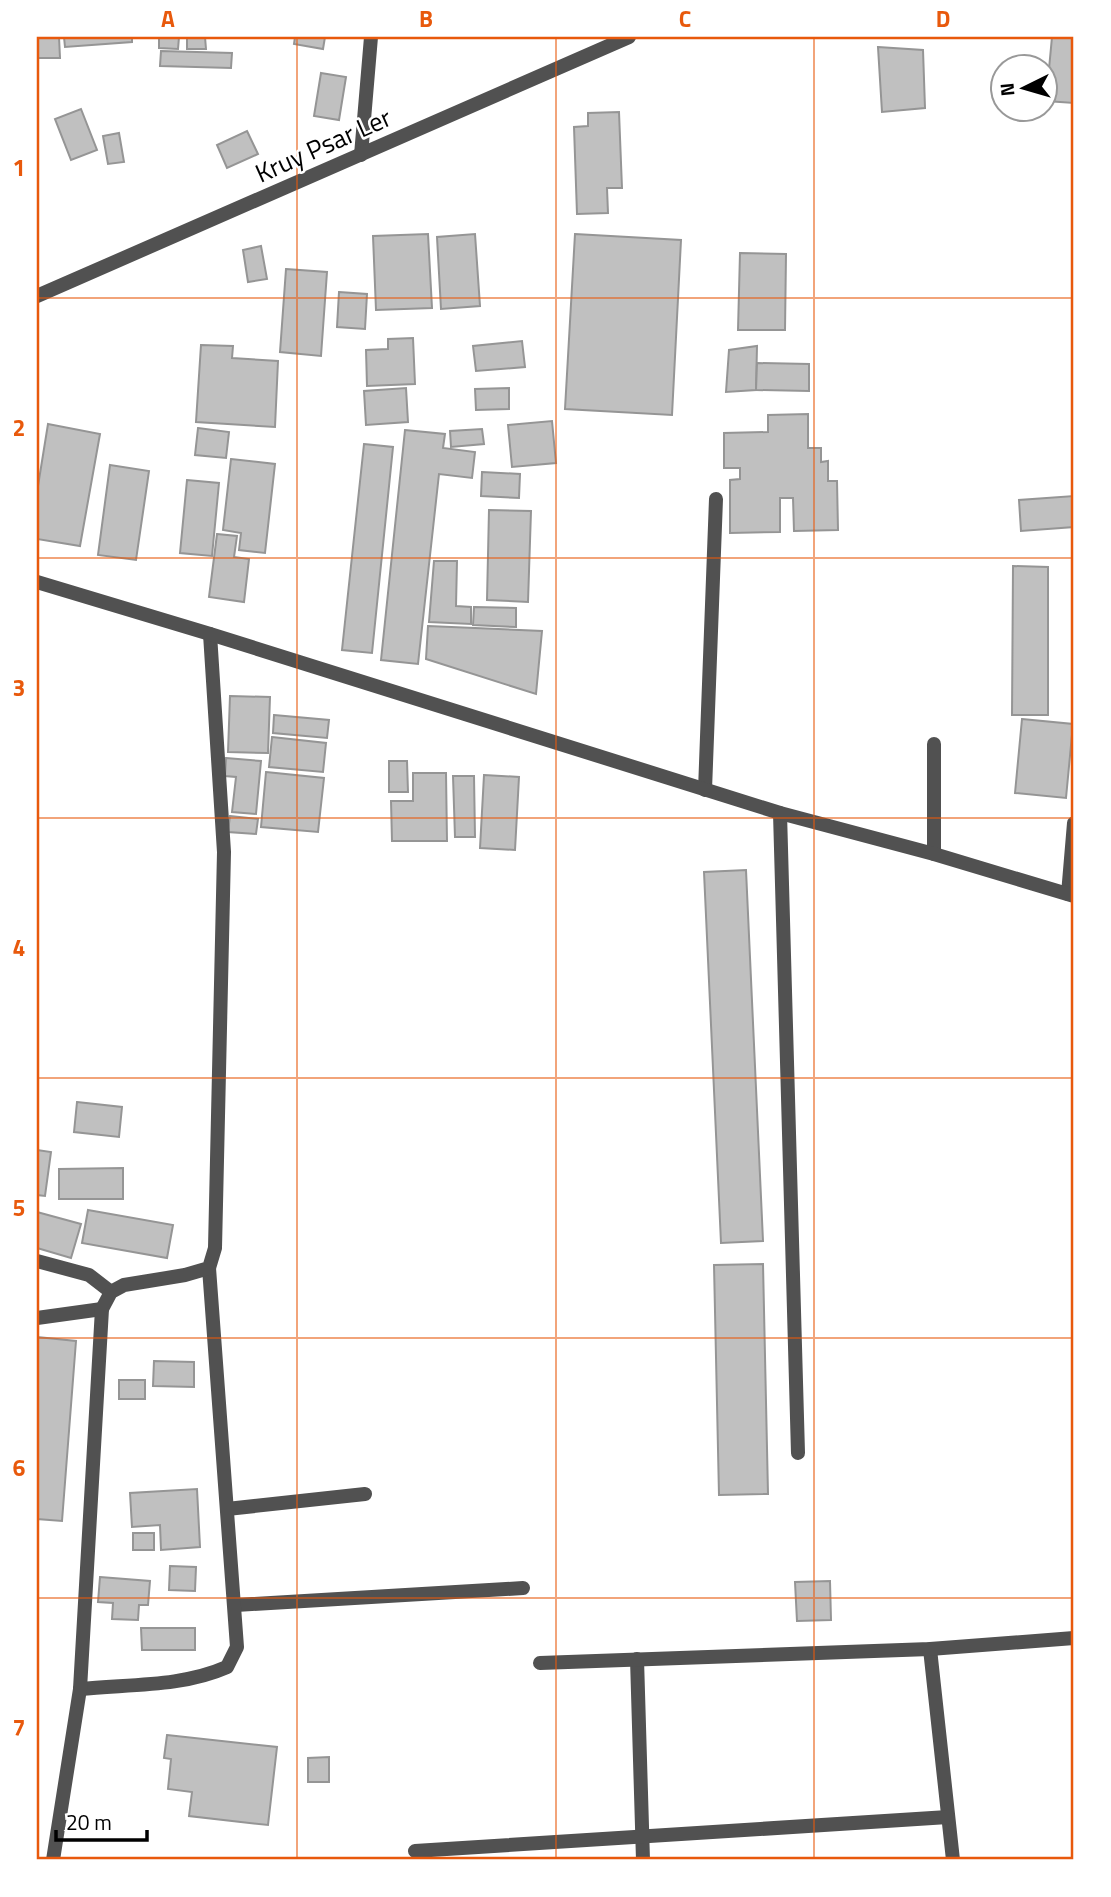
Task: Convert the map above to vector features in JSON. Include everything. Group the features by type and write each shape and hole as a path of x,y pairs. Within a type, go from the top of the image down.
{"street":[{"path":"361,155 371,37"},
{"name":"Kruy Psar Ler","path":"37,296 629,37"},
{"path":"705,790 716,499"},
{"path":"37,582 780,813 934,854 1071,895 1074,823"},
{"path":"80,1689 186,1679 227,1667 237,1647 209,1268 215,1248 224,852 210,634"},
{"path":"934,744 934,854"},
{"path":"780,813 798,1453"},
{"path":"37,1261 89,1275 111,1292"},
{"path":"53,1860 80,1689 102,1309 111,1292 124,1285 186,1275 209,1268"},
{"path":"37,1318 102,1309"},
{"path":"227,1509 365,1494"},
{"path":"236,1605 523,1588"},
{"path":"540,1663 930,1649 1074,1638"},
{"path":"930,1649 953,1860"},
{"path":"637,1659 643,1860"},
{"path":"415,1852 948,1817"}],"building":[{"path":"37,37 59,37 60,58 37,58"},
{"path":"64,37 132,37 132,42 65,47"},
{"path":"159,37 179,37 178,49 159,48"},
{"path":"187,37 205,37 206,49 187,49"},
{"path":"295,37 325,37 323,49 294,44"},
{"path":"1052,37 1074,37 1074,103 1058,102 1058,52 1051,52"},
{"path":"878,47 923,50 925,108 882,112"},
{"path":"161,51 232,53 231,68 160,66"},
{"path":"321,73 346,77 339,120 314,116"},
{"path":"81,109 97,150 71,160 55,119"},
{"path":"619,112 622,188 607,188 608,213 577,214 574,127 588,126 588,113"},
{"path":"247,131 258,154 227,168 217,145"},
{"path":"119,133 124,162 108,164 103,136"},
{"path":"428,234 432,308 376,310 373,236"},
{"path":"475,234 480,306 441,309 437,237"},
{"path":"575,234 681,240 672,415 565,409"},
{"path":"261,246 267,279 248,282 243,250"},
{"path":"740,253 786,254 785,330 738,330"},
{"path":"286,269 327,272 321,356 280,352"},
{"path":"339,292 367,294 365,329 337,327"},
{"path":"413,338 415,384 367,386 366,350 388,349 388,339"},
{"path":"522,341 525,367 476,371 473,346"},
{"path":"201,345 233,346 232,358 278,361 275,427 196,422"},
{"path":"757,346 756,390 726,392 729,350"},
{"path":"757,363 809,364 809,391 756,390"},
{"path":"406,388 408,422 366,425 364,391"},
{"path":"509,388 509,409 476,410 475,389"},
{"path":"808,414 808,448 821,448 821,462 828,461 828,481 837,481 838,530 794,531 793,498 780,498 780,532 730,533 730,480 740,479 740,468 724,468 724,433 768,432 768,415"},
{"path":"552,421 556,463 512,467 508,425"},
{"path":"48,424 100,434 80,546 37,539 37,492"},
{"path":"198,428 229,432 226,458 195,455"},
{"path":"482,429 484,444 451,447 450,431"},
{"path":"405,430 445,434 443,448 475,452 472,478 439,474 418,664 381,660"},
{"path":"364,444 393,447 372,653 342,650"},
{"path":"231,459 275,464 265,553 239,550 241,533 223,530"},
{"path":"110,465 149,471 136,560 98,555"},
{"path":"482,472 520,474 519,498 481,496"},
{"path":"187,480 219,483 212,556 180,553"},
{"path":"1074,496 1074,527 1021,531 1019,500"},
{"path":"489,510 531,511 528,602 487,600"},
{"path":"217,534 237,536 234,557 249,559 244,602 209,597"},
{"path":"434,561 457,561 456,606 471,607 471,624 429,622"},
{"path":"1013,566 1048,567 1048,715 1012,715"},
{"path":"474,607 516,608 516,627 473,625"},
{"path":"428,626 542,631 536,694 426,659"},
{"path":"230,696 270,697 268,753 228,752"},
{"path":"274,715 329,720 327,738 273,733"},
{"path":"1022,719 1073,724 1066,798 1015,793"},
{"path":"272,737 326,743 323,772 269,767"},
{"path":"226,758 261,761 256,814 232,812 236,777 225,776"},
{"path":"389,761 407,761 408,792 389,792"},
{"path":"266,772 324,778 318,832 261,827"},
{"path":"413,773 446,773 447,841 392,841 391,801 413,801"},
{"path":"484,775 519,777 515,850 480,848"},
{"path":"453,776 474,776 475,837 455,837"},
{"path":"230,816 258,819 256,834 228,832"},
{"path":"746,870 763,1241 721,1243 704,872"},
{"path":"77,1102 122,1107 119,1137 74,1132"},
{"path":"37,1150 51,1152 45,1196 37,1195"},
{"path":"123,1168 123,1199 59,1199 59,1169"},
{"path":"88,1210 173,1225 167,1258 82,1243"},
{"path":"37,1212 81,1224 71,1258 37,1248"},
{"path":"763,1264 768,1494 719,1495 714,1265"},
{"path":"37,1337 76,1341 62,1521 37,1519"},
{"path":"154,1361 194,1362 194,1387 153,1386"},
{"path":"119,1380 145,1380 145,1399 119,1399"},
{"path":"197,1489 200,1547 161,1550 160,1525 132,1527 130,1493"},
{"path":"133,1533 154,1533 154,1550 133,1550"},
{"path":"170,1566 196,1567 195,1591 169,1590"},
{"path":"100,1577 150,1581 148,1605 139,1605 138,1620 112,1619 113,1603 98,1602"},
{"path":"830,1581 831,1620 797,1621 795,1582"},
{"path":"141,1628 195,1628 195,1650 142,1650"},
{"path":"167,1735 277,1747 268,1825 189,1816 192,1792 168,1789 171,1759 164,1758"},
{"path":"329,1757 329,1782 308,1782 308,1758"}]}
